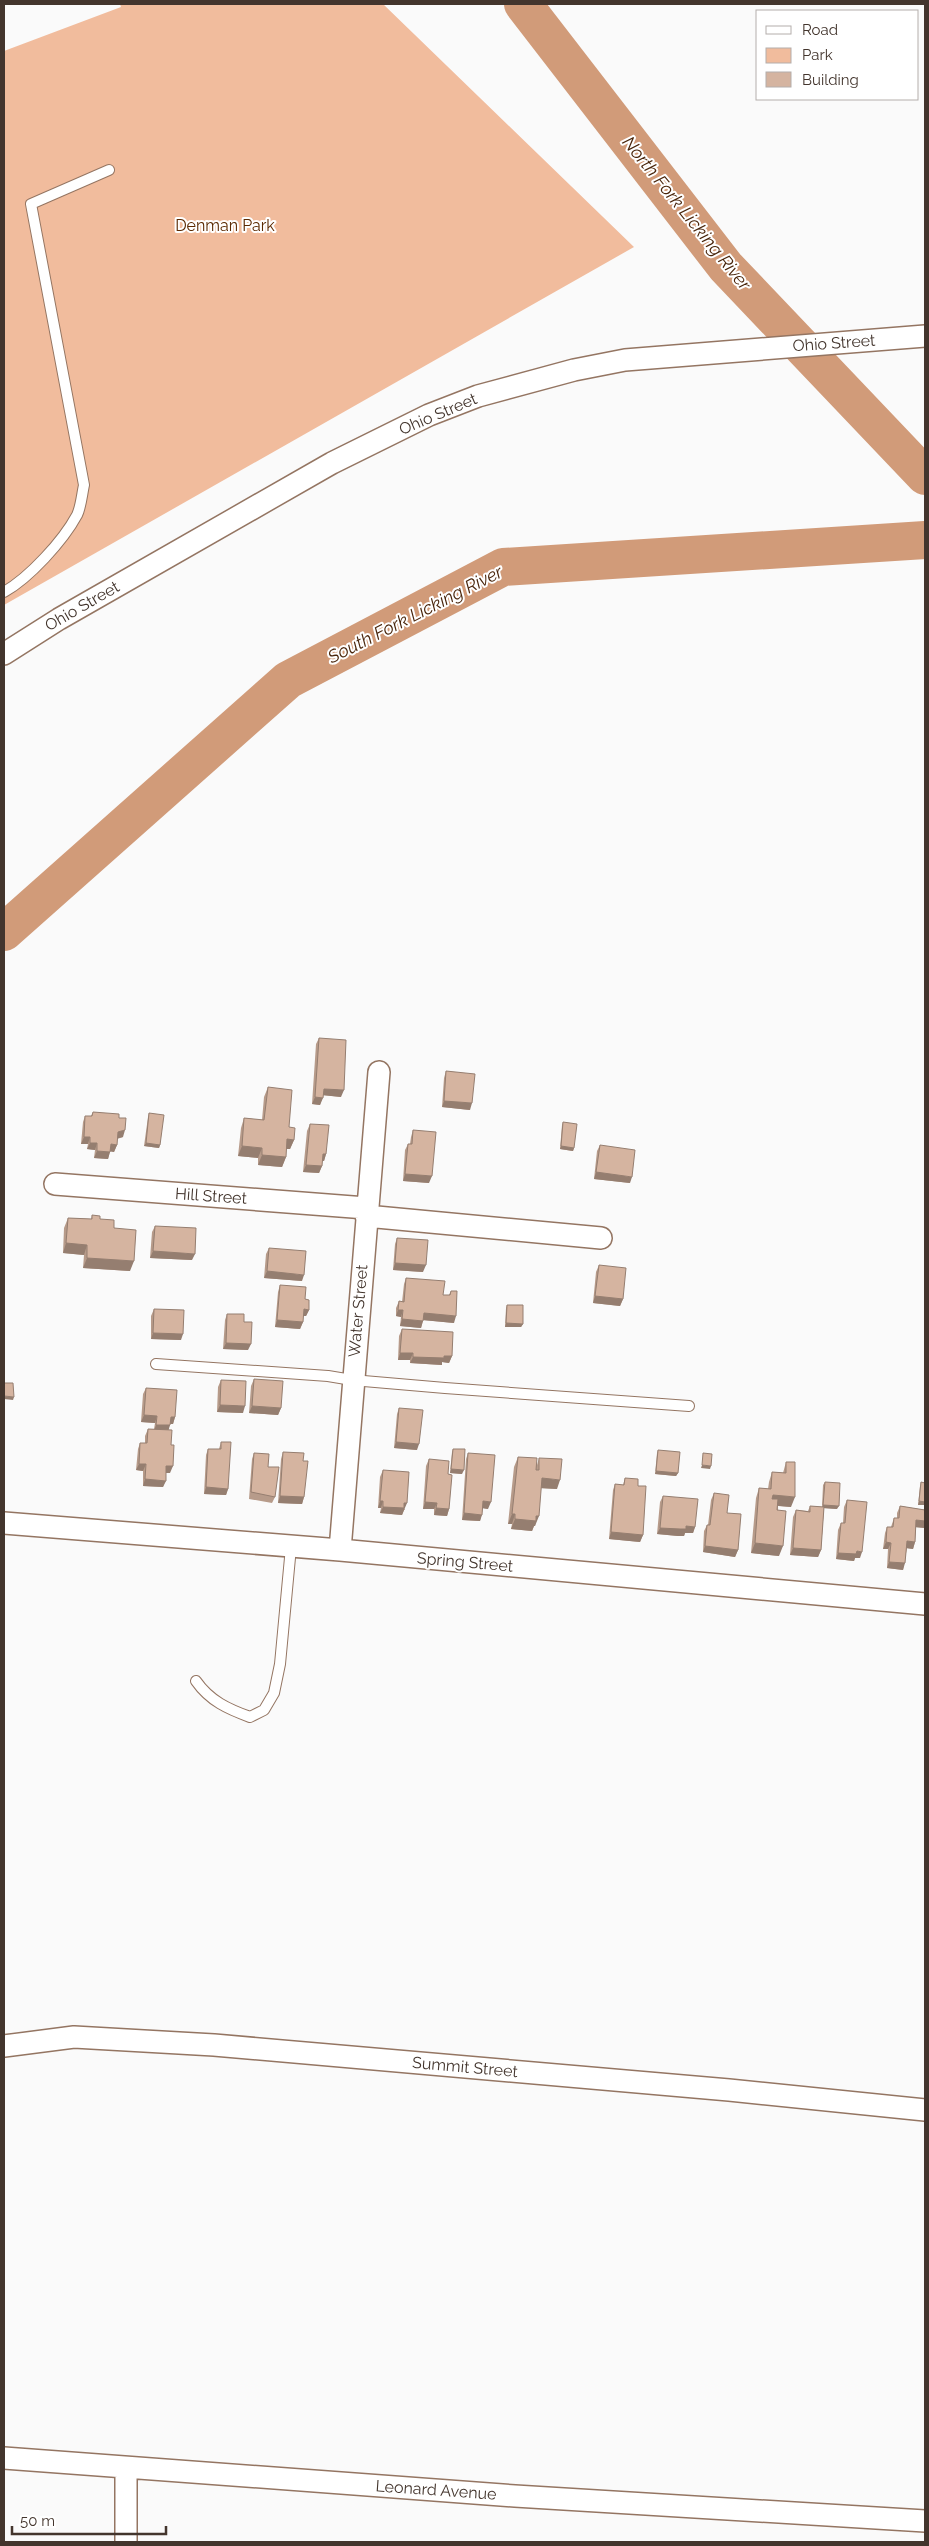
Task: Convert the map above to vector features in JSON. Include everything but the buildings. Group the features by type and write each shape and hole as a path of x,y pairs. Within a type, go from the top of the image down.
{"street":[{"name":"Ohio Street","path":"4,654 59,618 226,522 332,463 429,415 522,383 625,360 925,336"},
{"name":"Water Street","path":"340,1550 352,1380 379,1072"},
{"name":"Hill Street","path":"55,1184 366,1212 601,1238"},
{"name":"Spring Street","path":"4,1523 340,1550 925,1604"},
{"name":"Summit Street","path":"4,2046 74,2037 214,2045 729,2090 925,2110"},
{"name":"Leonard Avenue","path":"4,2458 505,2495 925,2521"},
{"path":"126,2468 126,2542"}],"lane":[{"path":"4,592 15,586 53,548 78,514 84,484 31,204 109,170"},
{"path":"156,1364 328,1376 352,1380 688,1406"},
{"path":"196,1681 212,1699 230,1709 250,1717 264,1710 274,1693 280,1664 291,1547"}],"green space":[{"name":"Denman Park","path":"120,4 383,4 634,247 4,605 4,51 121,7"}],"waterway":[{"name":"North Fork Licking River","path":"523,4 726,267 925,476"},
{"name":"South Fork Licking River","path":"4,932 288,680 503,567 925,540"}]}
